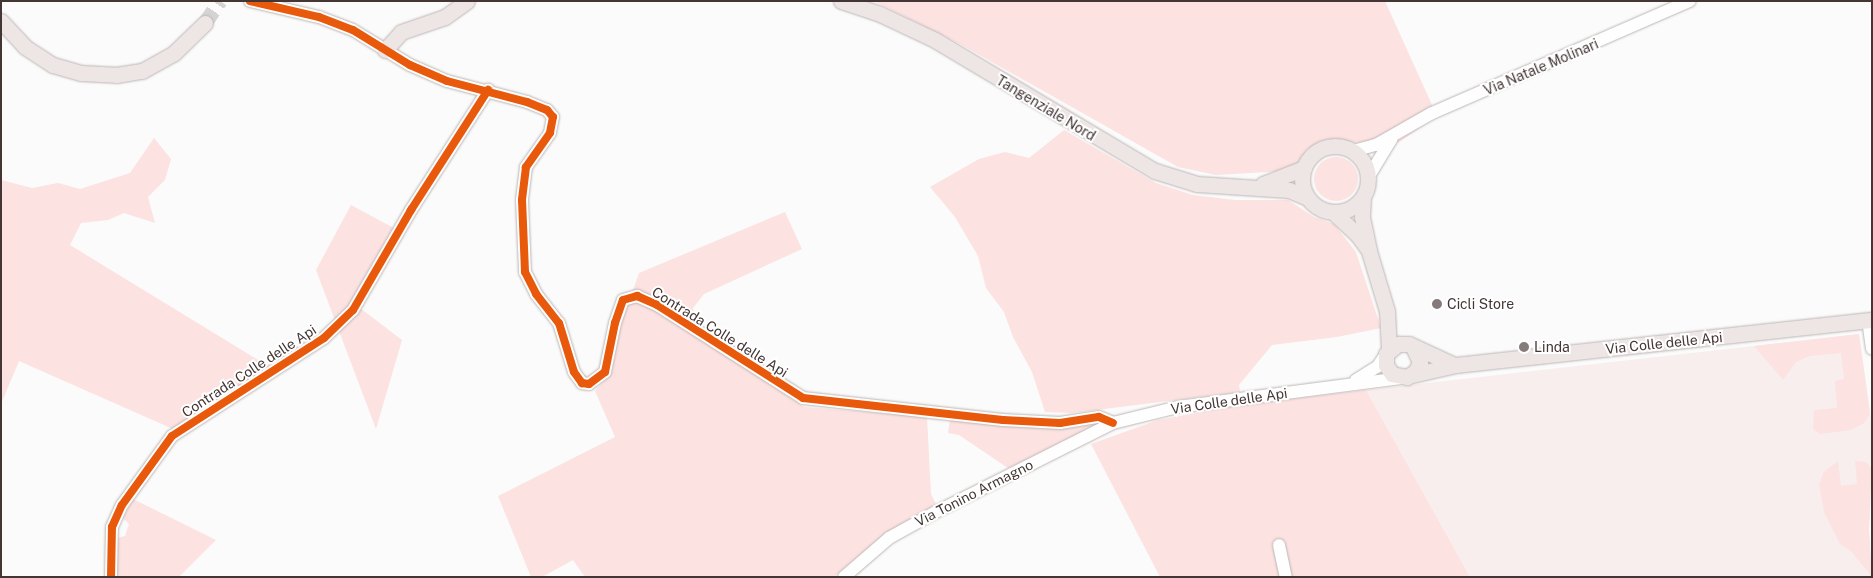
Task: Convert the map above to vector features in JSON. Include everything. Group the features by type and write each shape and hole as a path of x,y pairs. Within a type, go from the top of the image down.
{"main road":[{"path":"385,50 400,32 445,17 467,1"},
{"name":"Tangenziale Nord","path":"841,1 880,14 935,40 1155,171 1196,184 1259,185 1289,190 1308,198"},
{"path":"1,21 25,46 53,65 81,73 116,75 142,71 174,53 205,23"},
{"path":"1363,198 1344,211 1333,212 1315,206 1303,189 1304,168 1316,152 1325,147 1334,146 1354,151 1366,166 1369,176 1363,198 1362,217 1369,251 1387,310 1388,370 1407,376 1420,362 1387,310"},
{"name":"Tangenziale Nord","path":"1259,185 1304,168"},
{"path":"1333,212 1357,234 1369,251"},
{"name":"Via Colle delle Api","path":"1407,376 1456,365 1870,320"},
{"path":"1388,352 1398,344 1411,346"},
{"name":"Via Colle delle Api","path":"1411,346 1456,365"}],"street":[{"name":"Contrada Colle delle Api","path":"250,1 319,17 353,30 410,65 447,81 488,90 547,110 553,117 550,132 526,167 522,200 525,272 536,294 558,323 574,372 582,382 589,384 605,372 615,323 624,300 637,296 658,305 803,398 1003,420 1060,423 1099,417 1112,423"},
{"name":"Via Natale Molinari","path":"1354,151 1394,136 1432,114 1690,1"},
{"name":"Contrada Colle delle Api","path":"111,577 112,527 122,505 172,436 324,338 353,310 411,210 488,90"},
{"name":"Via Natale Molinari","path":"1369,176 1394,136"},
{"path":"1870,320 1872,349"},
{"name":"Via Colle delle Api","path":"1347,384 1370,373 1388,352"},
{"name":"Via Colle delle Api","path":"1112,423 1178,407 1407,376"},
{"name":"Via Tonino Armagno","path":"844,577 904,530 1112,423"},
{"path":"1279,545 1286,577"}],"shaded area":[{"path":"874,1 1385,1 1437,116 1398,143 1377,138 1362,143 1324,140 1307,149 1298,163 1283,171 1216,175 1178,167 962,45"},
{"path":"1064,130 1156,183 1193,195 1235,200 1288,200 1314,217 1334,224 1356,252 1381,328 1337,337 1272,345 1239,385 1240,392 1072,413 1045,412 1032,372 1013,337 1004,312 986,288 978,256 955,217 930,187 979,159 1005,152 1029,158"},
{"path":"154,138 171,159 165,180 148,197 155,223 124,213 108,220 81,223 70,245 271,368 173,429 19,361 1,404 1,180 32,188 58,183 80,189 130,173"},
{"path":"1340,157 1352,163 1357,170 1357,188 1352,195 1345,200 1332,201 1324,198 1317,191 1314,175 1317,167 1324,160"},
{"path":"351,205 403,233 360,308 402,340 376,429 316,270"},
{"path":"785,212 802,249 704,294 693,308 694,320 687,328 804,407 927,417 931,494 936,504 882,537 834,577 585,577 573,560 542,577 531,577 498,496 615,437 595,391 612,372 619,330 639,273"},
{"path":"1859,334 1872,425 1869,530 1872,577 1470,577 1366,390"},
{"path":"1859,334 1870,414 1864,423 1851,430 1820,434 1813,429 1814,410 1837,408 1835,381 1844,379 1841,353 1809,356 1796,362 1783,380 1754,346"},
{"path":"1366,390 1470,577 1160,577 1091,444 1158,420 1242,405"},
{"path":"950,419 1093,424 1092,428 1008,468 959,435 948,433"},
{"path":"1838,461 1841,486 1857,484 1855,461 1866,462 1872,468 1869,530 1872,577 1851,551 1840,544 1824,512 1819,484 1824,472"},
{"path":"133,499 216,540 179,577 116,577 118,538 125,536 129,524 123,518"}],"tunnel":[{"path":"205,23 220,1"}],"cycle path":[{"path":"250,1 319,17 353,30 410,65 447,81 527,102 547,110 553,117 550,133 526,167 522,200 525,272 536,294 559,323 574,372 582,383 589,384 605,372 615,323 623,300 637,296 657,305 803,398 1003,420 1060,423 1099,417 1113,423"},
{"path":"111,577 112,527 122,505 172,436 324,338 353,310 411,210 488,90"}],"place":[{"name":"Cicli Store","path":"1437,304"},
{"name":"Linda","path":"1524,347"}]}
